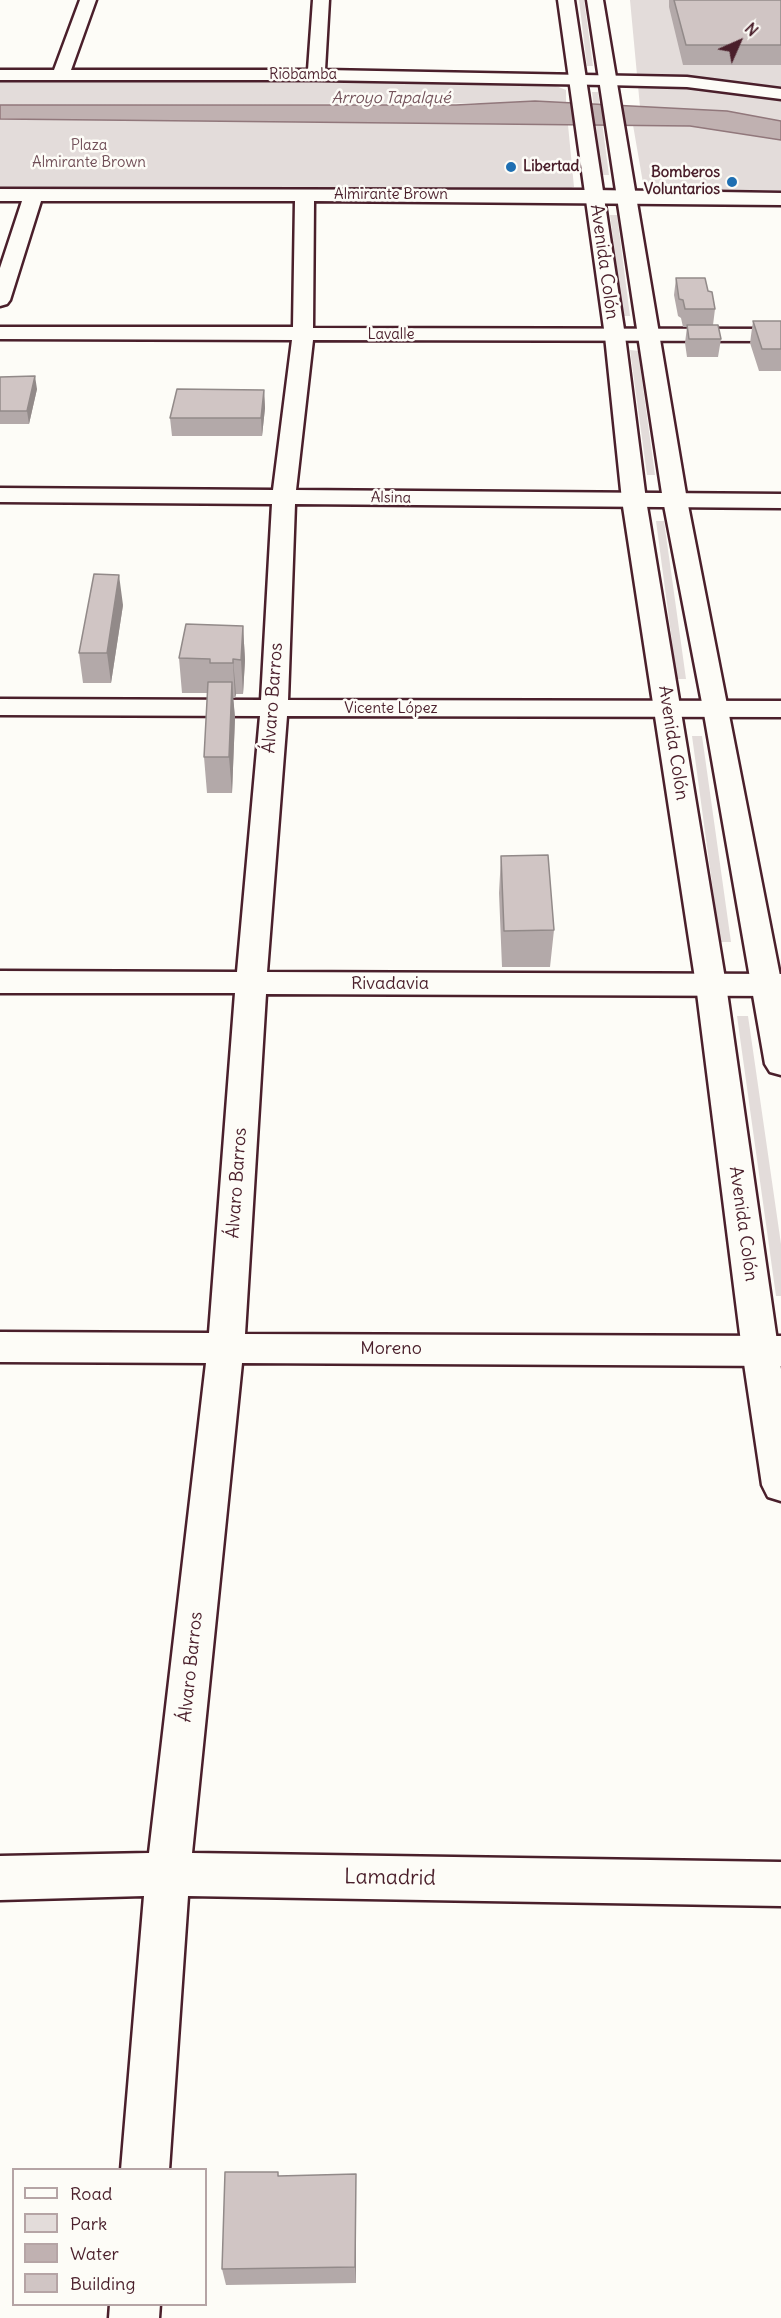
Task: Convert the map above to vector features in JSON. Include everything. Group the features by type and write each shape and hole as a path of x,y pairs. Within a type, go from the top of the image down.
{"street":[{"path":"61,74 88,0"},
{"path":"316,75 321,0"},
{"name":"Avenida Colón","path":"566,0 615,336 634,500 770,1350 781,1485"},
{"name":"Avenida Colón","path":"595,0 675,500 774,985 781,1064"},
{"name":"Riobamba","path":"0,75 316,75 579,85 687,82 781,94"},
{"name":"Almirante Brown","path":"0,195 627,196 781,199"},
{"path":"0,300 33,195"},
{"name":"Álvaro Barros","path":"145,2168 168,1874 226,1348 251,984 274,710 284,496 303,334 305,195"},
{"name":"Lavalle","path":"0,333 781,335"},
{"name":"Alsina","path":"0,495 781,501"},
{"name":"Vicente López","path":"0,707 274,710 667,706 781,708"},
{"name":"Rivadavia","path":"0,982 774,985"},
{"name":"Moreno","path":"0,1347 770,1350"},
{"name":"Lamadrid","path":"0,1878 168,1874 781,1884"}],"green space":[{"path":"579,0 584,0 593,66 587,66"},
{"path":"630,0 781,0 781,121 727,111 640,107"},
{"name":"Plaza Almirante Brown","path":"0,81 551,84 566,90 566,103 0,105"},
{"path":"592,92 598,92 609,175 602,175"},
{"name":"Plaza Almirante Brown","path":"0,119 568,125 574,187 560,192 0,190"},
{"path":"633,125 690,126 781,140 781,195 657,192 648,189 643,183"},
{"path":"610,215 617,215 630,316 623,316"},
{"path":"630,350 638,351 655,475 647,475"},
{"path":"656,521 664,521 686,679 677,679"},
{"path":"692,736 702,736 731,942 720,942"},
{"path":"737,1016 748,1016 781,1244 781,1296 776,1296"}],"water":[{"path":"535,101 727,111 781,121 781,140 690,126 0,119 0,105 456,105"}],"building":[{"path":"674,0 781,0 781,45 686,45"},
{"path":"676,278 705,278 708,291 712,292 715,309 685,309 683,300 679,299"},
{"path":"753,321 781,321 781,349 762,349"},
{"path":"687,325 718,325 721,339 689,339"},
{"path":"35,376 27,411 0,411 0,377"},
{"path":"177,389 264,390 261,418 170,418"},
{"path":"94,574 119,575 107,653 79,653"},
{"path":"186,624 243,626 241,660 233,659 233,663 210,663 210,659 179,658"},
{"path":"208,682 232,682 229,757 204,757"},
{"path":"548,855 554,930 504,931 501,856"},
{"path":"225,2172 278,2172 278,2176 356,2174 355,2267 222,2269"}],"place":[{"name":"Libertad","path":"511,167"},
{"name":"Bomberos Voluntarios","path":"732,182"}],"water label":[{"name":"Arroyo Tapalqué","path":"391,98"}]}
